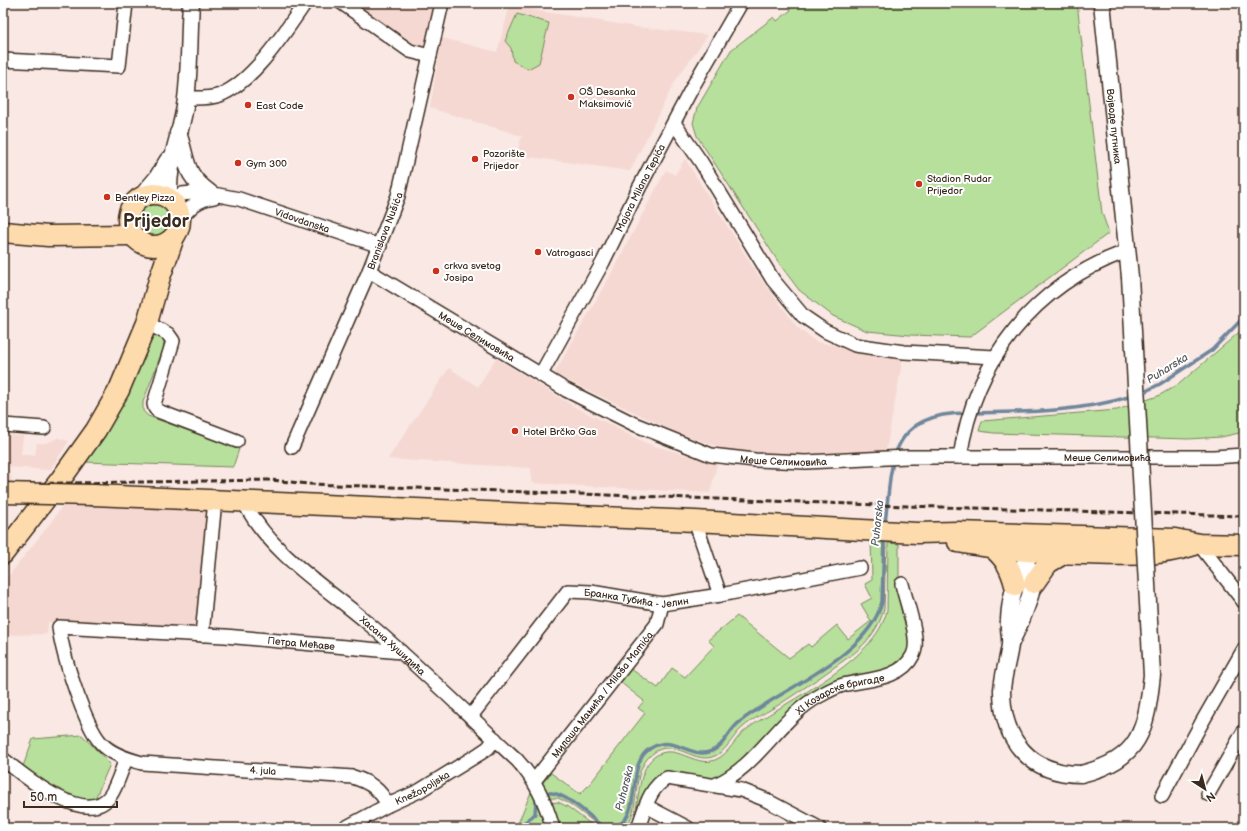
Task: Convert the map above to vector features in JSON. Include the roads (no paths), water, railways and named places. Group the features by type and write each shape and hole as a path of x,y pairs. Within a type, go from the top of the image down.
{"main road":[{"path":"3,554 61,479 96,430 119,390 147,323 159,280 177,228 177,208 170,199 154,194 135,203 98,234"},
{"path":"135,203 128,224 155,264 159,280"},
{"path":"3,232 48,236 98,234 138,240 152,246 162,245 177,228"},
{"path":"3,493 215,500 910,532 957,532 1033,544 1065,553 1125,555 1172,552 1199,544"},
{"path":"910,532 994,549 1033,544 1175,539 1199,544 1244,545"},
{"path":"994,549 1025,584 1048,563 1065,553"}],"street":[{"path":"3,60 119,66 126,3"},
{"path":"170,199 168,180 186,98 191,3"},
{"path":"186,98 219,95 237,86 250,74 305,3"},
{"path":"342,3 410,51 430,56"},
{"name":"Branislava Nušića","path":"292,447 380,246 398,196 442,3"},
{"name":"Majora Milana Tepića","path":"541,374 603,262 638,188 741,3"},
{"name":"Војводе путника","path":"1025,584 1018,627 1010,643 1002,689 1004,713 1008,731 1023,752 1036,763 1054,771 1067,774 1081,774 1108,766 1122,758 1144,728 1148,711 1152,675 1130,277 1102,3"},
{"path":"674,123 701,162 774,280 802,316 825,331 855,345 904,352 994,357"},
{"path":"176,140 190,175 201,187 217,195"},
{"path":"135,203 157,178 176,140"},
{"name":"Vidovdanska","path":"170,199 182,194 217,195 239,199 380,246"},
{"name":"Vidovdanska","path":"177,228 190,208 201,200 217,195"},
{"path":"960,457 966,424 976,394 994,357 1021,321 1050,293 1077,274 1103,260 1127,251"},
{"name":"Меше Селимовића","path":"369,271 566,390 634,424 711,455 755,460 806,462 907,457 1214,457 1244,455"},
{"path":"147,323 168,334 173,341 154,408 158,411 237,441"},
{"path":"3,425 44,428"},
{"path":"202,635 215,500"},
{"name":"Хасана Хушидића","path":"244,502 254,522 271,541 401,652 517,760 537,786 546,806 553,828"},
{"path":"695,521 720,596"},
{"path":"1025,584 1035,570 1033,544"},
{"path":"1199,544 1244,602"},
{"name":"Бранка Тубића - Јелин","path":"471,716 568,591 591,592 662,604 720,596 860,568"},
{"name":"XI Козарске бригаде","path":"715,785 728,779 742,768 782,725 820,695 842,686 889,676 904,668 913,655 916,643 902,584"},
{"name":"Милоша Мамића / Miloša Mamića","path":"537,786 657,624 662,604"},
{"name":"Петра Мећаве","path":"59,627 202,635 401,652"},
{"name":"4. jula","path":"59,627 61,644 86,720 102,744 126,759 142,763 353,777 374,786 383,794 388,805"},
{"path":"1162,796 1244,649"},
{"path":"1208,794 1244,731"},
{"name":"Knežopoljska","path":"345,828 388,805 419,791 488,748 495,739"},
{"path":"3,759 44,789 78,806 90,807 97,806 110,796 126,759"},
{"path":"638,828 650,795 658,782 667,778 741,790 764,799 819,828"},
{"path":"646,806 688,828"}],"waterway":[{"name":"Puharska","path":"1140,394 1160,384 1212,350 1244,317"},
{"name":"Puharska","path":"974,413 1073,408 1132,396"},
{"name":"Puharska","path":"895,455 906,434 923,421 944,415 968,413"},
{"name":"Puharska","path":"885,524 893,461"},
{"name":"Puharska","path":"612,828 622,822 628,814 632,803 638,766 643,756 651,748 659,744 667,744 702,753 714,750 741,721 822,670 860,639 874,622 882,602 884,537"},
{"name":"Puharska","path":"543,794 550,793 567,799 604,828"},
{"name":"Puharska","path":"522,828 525,822 535,814 536,800 538,798"}],"railway":[{"path":"3,484 271,480 309,484 907,506 1244,516"}],"place":[{"name":"OŠ Desanka Maksimović","path":"571,97"},
{"name":"East Code","path":"248,105"},
{"name":"Pozorište Prijedor","path":"475,159"},
{"name":"Gym 300","path":"238,163"},
{"name":"Stadion Rudar Prijedor","path":"919,184"},
{"name":"Bentley Pizza","path":"107,197"},
{"name":"Vatrogasci","path":"538,252"},
{"name":"crkva svetog Josipa","path":"436,271"},
{"name":"Hotel Brčko Gas","path":"515,431"}],"district":[{"name":"Prijedor","path":"156,221"}]}
